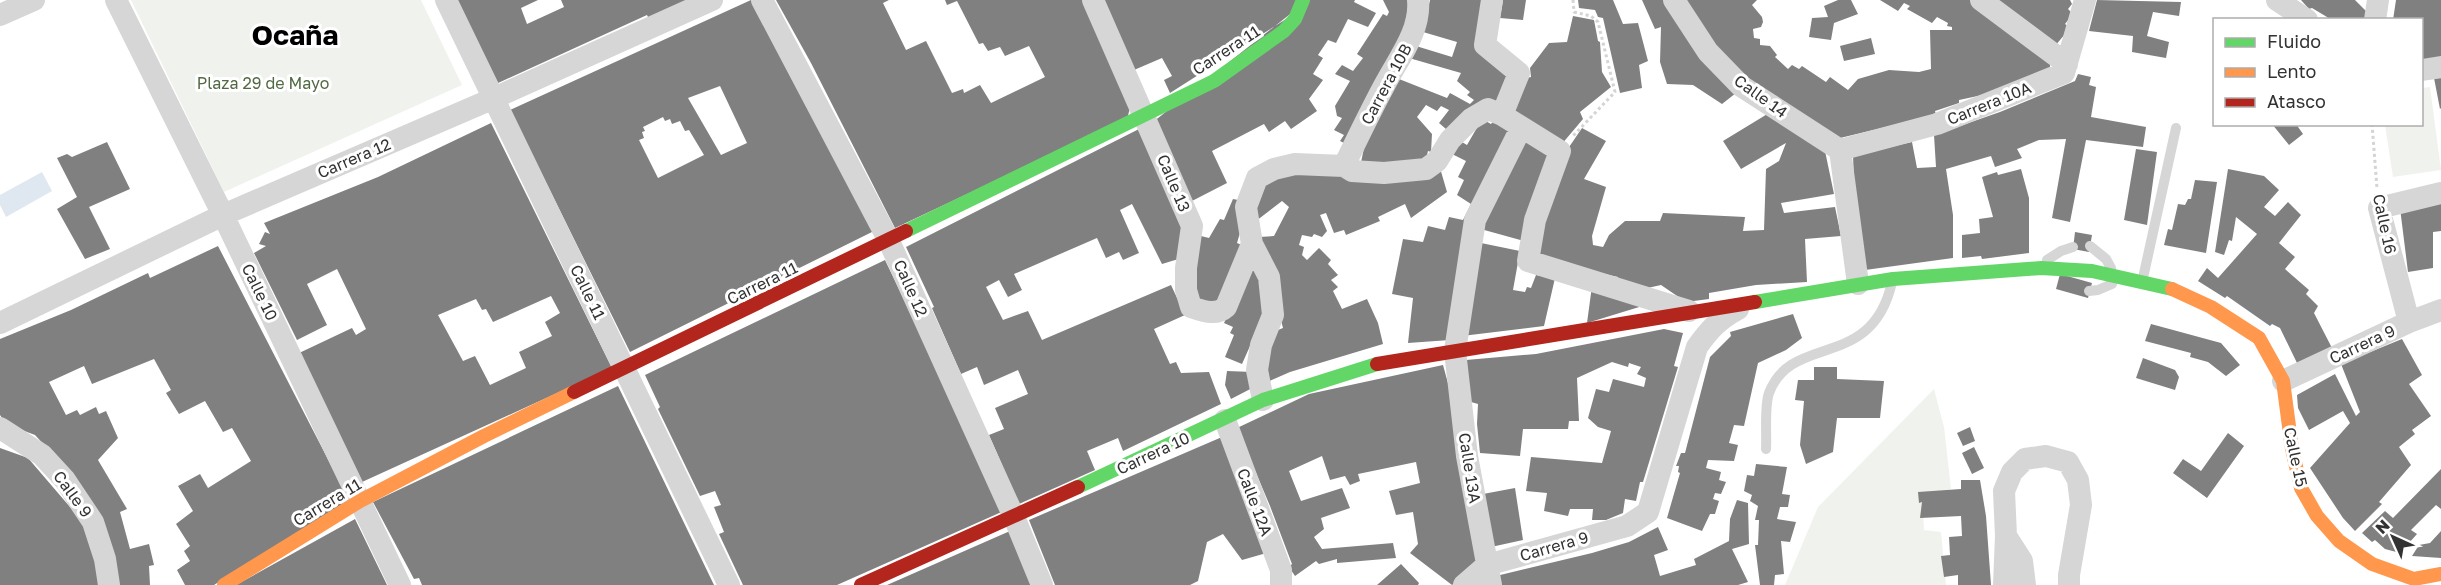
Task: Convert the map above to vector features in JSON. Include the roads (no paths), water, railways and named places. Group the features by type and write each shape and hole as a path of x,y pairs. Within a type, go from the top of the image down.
{"street":[{"path":"0,15 34,0"},
{"name":"Calle 10","path":"117,0 400,585"},
{"name":"Calle 11","path":"446,0 729,585"},
{"name":"Carrera 12","path":"0,322 223,215 492,99 711,0"},
{"name":"Calle 12","path":"762,0 888,239 1042,585"},
{"name":"Calle 13","path":"1093,0 1192,226 1186,268 1186,290 1191,307 1210,312 1221,312 1226,307 1252,244"},
{"name":"Carrera 11","path":"224,585 360,501 484,436 1214,81 1284,31 1295,19 1303,0"},
{"name":"Carrera 10B","path":"1344,166 1413,33 1419,9 1418,0"},
{"path":"1491,0 1485,45 1520,73 1502,115"},
{"name":"Calle 14","path":"1674,0 1708,52 1741,86 1840,150"},
{"path":"1981,0 2067,64 2085,0"},
{"path":"2277,0 2304,18"},
{"path":"2374,18 2378,0"},
{"name":"Carrera 10A","path":"1840,150 1937,124 2064,73 2067,64"},
{"path":"2423,70 2441,68"},
{"path":"1263,400 1257,370 1261,345 1273,315 1269,277 1252,244 1246,207 1257,178 1274,169 1295,164 1344,166 1352,171 1373,172 1426,169 1437,161 1450,140 1471,118 1488,109 1502,115 1560,151 1535,220 1528,261 1694,312"},
{"path":"1455,351 1475,220 1521,128"},
{"path":"1840,150 1858,284"},
{"name":"Calle 16","path":"2409,322 2379,208 2441,193"},
{"name":"Carrera 10","path":"861,585 1014,518 1225,420 1263,400 1366,366 1858,284 1893,279 2039,268 2122,277 2173,289 2211,307 2259,338 2283,381"},
{"name":"Carrera 9","path":"1464,585 1627,526 1648,512 1697,347 1710,328 1724,317 1753,302"},
{"name":"Carrera 9","path":"2283,381 2409,322 2441,310"},
{"name":"Calle 13A","path":"1455,351 1467,456 1489,575"},
{"name":"Calle 15","path":"2283,381 2292,449 2301,488 2317,516 2339,541 2372,564 2376,577 2416,582"},
{"name":"Calle 12A","path":"1225,420 1281,570 1281,585"},
{"name":"Calle 9","path":"0,428 42,455 65,480 93,522 105,559 109,585"},
{"path":"2004,585 2006,536 2004,490 2012,472 2025,459 2046,456 2068,462 2078,480 2081,505 2069,585"},
{"path":"2006,536 2022,561 2025,585"},
{"path":"2416,582 2441,573"}],"lane":[{"path":"2142,282 2176,128"},
{"path":"2090,246 2122,277 2098,290 2090,291"},
{"path":"2058,281 2039,268 2061,251 2073,247"},
{"path":"1766,449 1768,396 1778,375 1800,360 1859,337 1876,321 1888,301 1893,279"}],"district":[{"name":"Ocaña","path":"295,34"}],"park label":[{"name":"Plaza 29 de Mayo","path":"263,83"}]}
